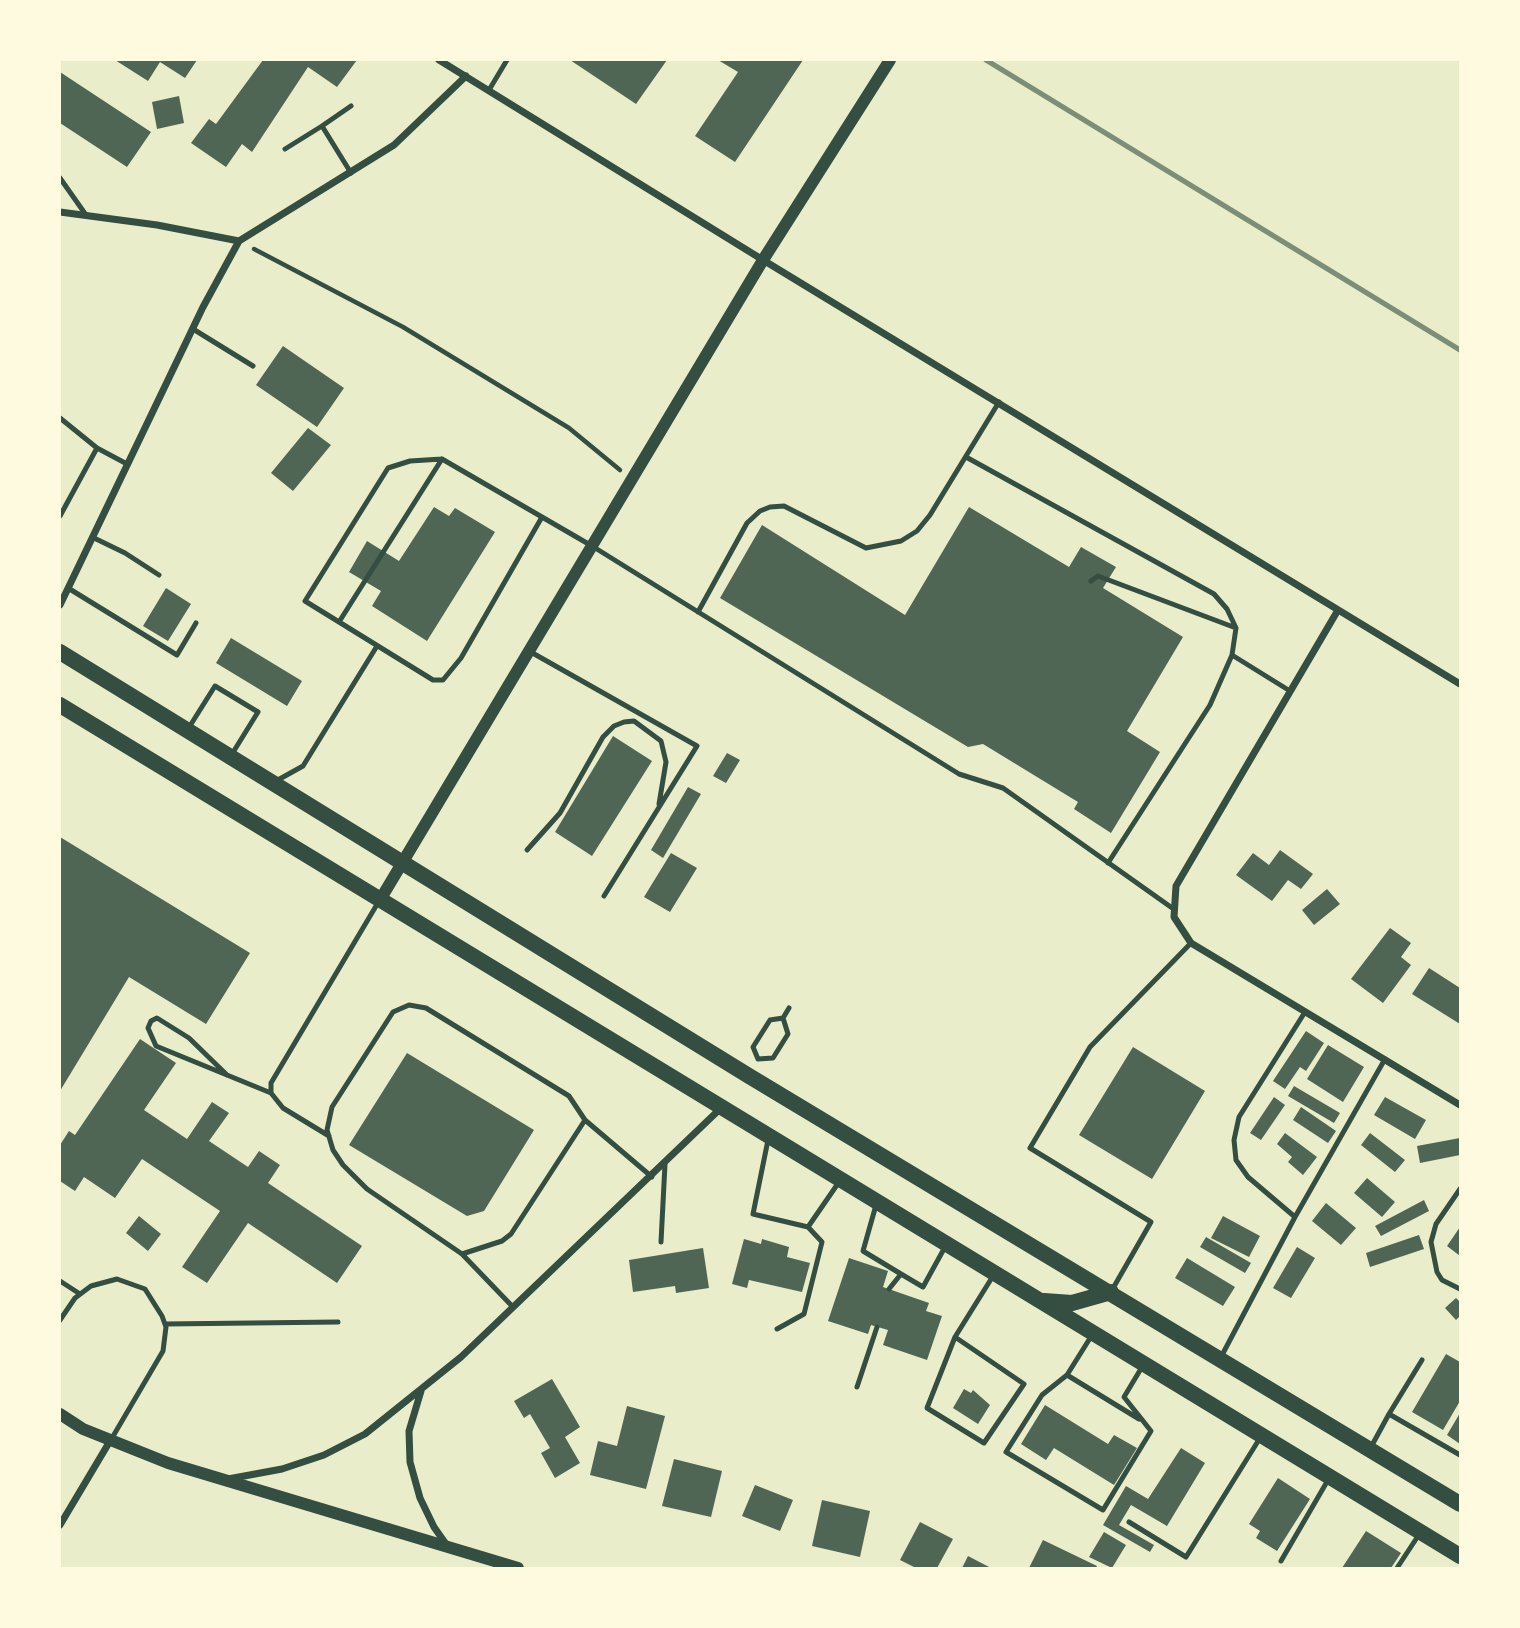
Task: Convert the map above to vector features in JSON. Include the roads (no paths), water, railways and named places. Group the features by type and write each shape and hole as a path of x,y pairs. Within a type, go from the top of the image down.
{"main road":[{"path":"60,652 749,1076 1461,1504"},
{"path":"60,705 1461,1556"},
{"path":"1038,1300 1072,1303 1111,1292"}],"street":[{"path":"439,60 1461,684"},
{"path":"380,900 763,260 890,60"},
{"path":"60,605 193,329 239,241 394,145 466,76"},
{"path":"60,212 158,225 239,241"},
{"path":"1338,610 1176,886 1174,917 1191,943 1461,1105"},
{"path":"227,1479 282,1469 324,1455 365,1434 422,1391 461,1357 512,1306 652,1177 721,1108"},
{"path":"422,1391 409,1431 410,1462 420,1498 434,1527 450,1549"},
{"path":"60,1414 110,1441 168,1463 518,1569"},
{"path":"60,1525 110,1441"}],"lane":[{"path":"489,90 506,60"},
{"path":"285,149 351,106"},
{"path":"322,126 351,173"},
{"path":"60,178 86,216"},
{"path":"193,329 253,366"},
{"path":"698,612 747,523 760,511 784,506 866,548 882,547 901,541 917,531 999,402"},
{"path":"60,418 97,448 127,464"},
{"path":"60,516 97,448"},
{"path":"966,457 1214,594 1227,609 1236,628 1232,655 1210,705 1108,863"},
{"path":"542,517 451,674 443,680 433,680 305,601 388,468 410,461 442,459 542,517 592,546 959,774 1003,788 1175,910"},
{"path":"339,622 442,459"},
{"path":"92,537 125,553 159,575"},
{"path":"1091,581 1098,576 1236,628"},
{"path":"68,588 177,655 196,623"},
{"path":"274,782 303,766 377,646"},
{"path":"529,651 696,746 604,897"},
{"path":"1232,655 1290,691"},
{"path":"187,730 215,685 258,712 231,757"},
{"path":"527,850 560,813 603,737 614,726 624,722 634,722 655,734 665,751 659,807"},
{"path":"271,1093 271,1083 380,900"},
{"path":"1111,1292 1151,1223 1030,1148 1090,1047 1191,943"},
{"path":"512,1306 462,1254 367,1189 343,1165 329,1136 332,1107 393,1012 409,1005 426,1008 569,1096 586,1120 652,1177"},
{"path":"758,1059 774,1058 788,1034 783,1018 789,1008"},
{"path":"1294,1217 1248,1177 1236,1160 1234,1140 1239,1117 1305,1012"},
{"path":"227,1074 178,1030 157,1018 151,1021 148,1028 156,1046 271,1093 283,1108 329,1136"},
{"path":"758,1059 753,1047 770,1020 783,1018"},
{"path":"749,1076 758,1059"},
{"path":"1220,1359 1294,1217 1385,1059"},
{"path":"462,1254 502,1241 511,1234 586,1120"},
{"path":"769,1137 753,1214 808,1227 822,1242 804,1314 777,1329"},
{"path":"662,1242 665,1164"},
{"path":"808,1227 840,1180"},
{"path":"1461,1189 1436,1224 1431,1242 1437,1272 1442,1280 1461,1289"},
{"path":"877,1202 863,1251 923,1287 946,1244"},
{"path":"889,1289 901,1274"},
{"path":"955,1337 1024,1384 985,1443 927,1408 955,1337 994,1274"},
{"path":"60,1320 80,1294 103,1281 117,1279 145,1289 165,1324 163,1351 110,1441"},
{"path":"60,1281 80,1294"},
{"path":"165,1324 338,1322"},
{"path":"857,1387 877,1327"},
{"path":"1093,1334 1067,1375 1042,1395 1006,1452 1103,1510 1152,1431 1124,1397 1144,1364"},
{"path":"1370,1449 1422,1360"},
{"path":"1067,1375 1144,1422"},
{"path":"1390,1414 1461,1455"},
{"path":"1129,1522 1186,1557 1261,1436"},
{"path":"1282,1561 1330,1477"},
{"path":"1397,1569 1420,1532"}],"railway":[{"path":"986,60 1460,350"}]}
